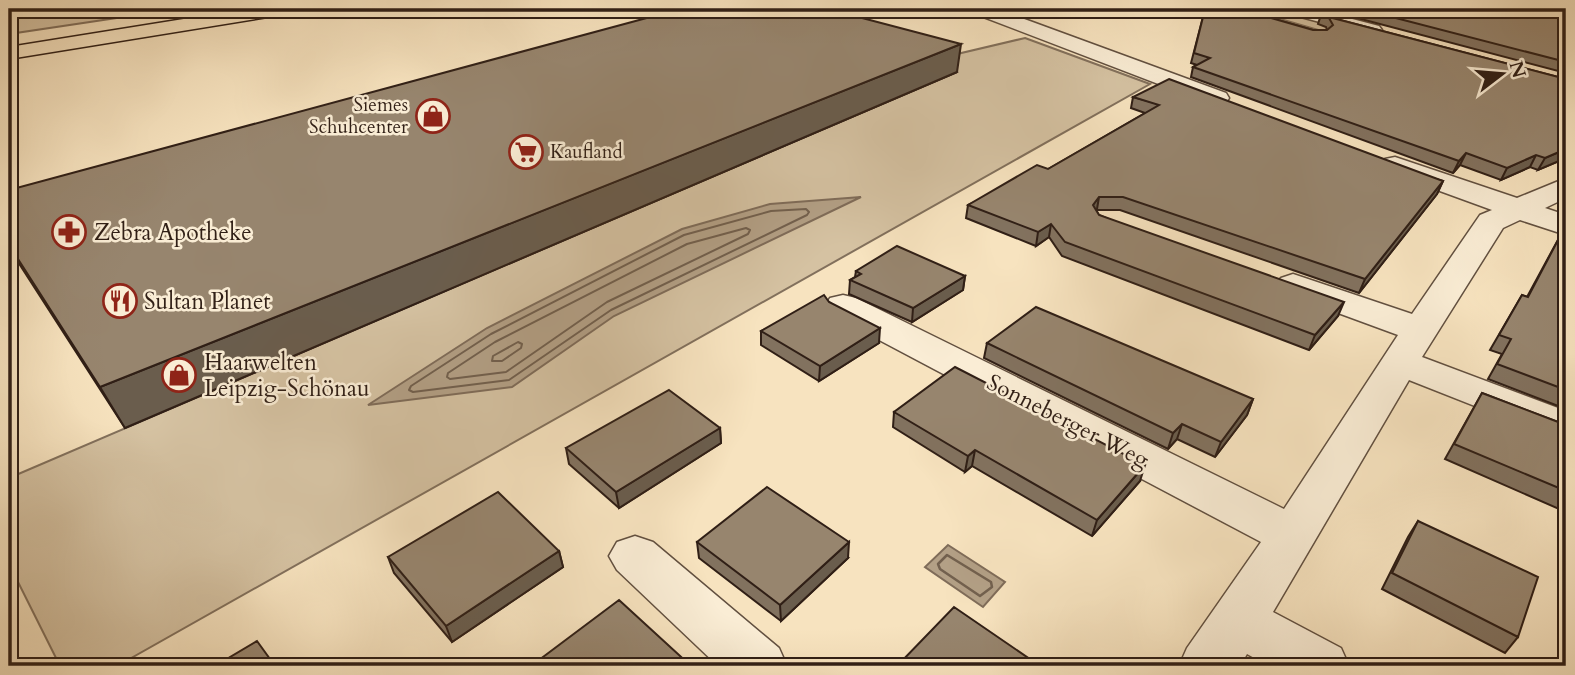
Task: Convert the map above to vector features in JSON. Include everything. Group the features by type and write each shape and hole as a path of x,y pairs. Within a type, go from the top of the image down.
{"main road":[{"path":"9,41 215,9"},
{"path":"9,53 280,9"}],"street":[{"path":"980,9 1246,109"},
{"path":"1293,9 1387,34 1354,43"},
{"path":"1275,20 1381,51"},
{"path":"1374,157 1566,226"},
{"path":"1208,666 1293,536 1409,346 1491,222 1566,187"},
{"path":"1264,274 1566,427"},
{"name":"Sonneberger Weg","path":"843,306 1293,536"},
{"path":"635,556 758,666"},
{"path":"1238,620 1320,666"}],"shaded area":[{"path":"9,9 177,9 9,34"},
{"path":"1278,9 1363,33 1346,38 1259,13"},
{"path":"1025,38 1150,84 117,666 60,666 9,564 9,478 957,72 936,59"}],"water":[{"path":"861,197 614,316 512,387 368,405 487,328 682,229 770,204"},
{"path":"948,545 1005,582 983,607 925,567"}],"building":[{"name":"Kaufland","path":"680,9 828,9 961,44 100,387 9,245 9,190"},
{"path":"1205,9 1242,9 1313,30 1327,30 1333,25 1329,18 1321,15 1566,79 1566,149 1545,158 1536,155 1507,168 1466,153 1459,161 1193,67 1210,58 1194,53"},
{"path":"1361,9 1566,11 1566,62"},
{"path":"1169,79 1443,181 1365,279 1123,197 1099,197 1093,205 1099,215 1344,302 1315,335 1065,242 1051,224 1038,232 968,205 1037,165 1048,169 1159,105 1133,97"},
{"path":"1566,225 1566,390 1497,364 1511,339 1499,335 1522,295 1528,297"},
{"path":"897,246 965,276 913,308 850,280 861,274 856,271"},
{"path":"824,295 829,302 880,328 820,366 761,331"},
{"path":"1036,307 1253,399 1221,442 1182,424 1173,433 987,343"},
{"path":"955,367 1145,465 1097,520 975,450 968,456 894,412"},
{"path":"669,390 720,428 616,492 566,448"},
{"path":"1482,393 1566,425 1566,491 1454,444"},
{"path":"767,487 849,542 780,605 697,542"},
{"path":"498,492 559,551 446,626 388,557"},
{"path":"1418,521 1538,577 1518,637 1392,573"},
{"path":"619,600 691,666 531,666"},
{"path":"954,607 1040,666 897,666"},
{"path":"257,641 275,666 215,666"}],"place":[{"name":"Siemes Schuhcenter","path":"433,116"},
{"name":"Kaufland","path":"526,152"},
{"name":"Zebra Apotheke","path":"69,232"},
{"name":"Sultan Planet","path":"120,301"},
{"name":"Haarwelten Leipzig-Schönau","path":"179,375"}]}
